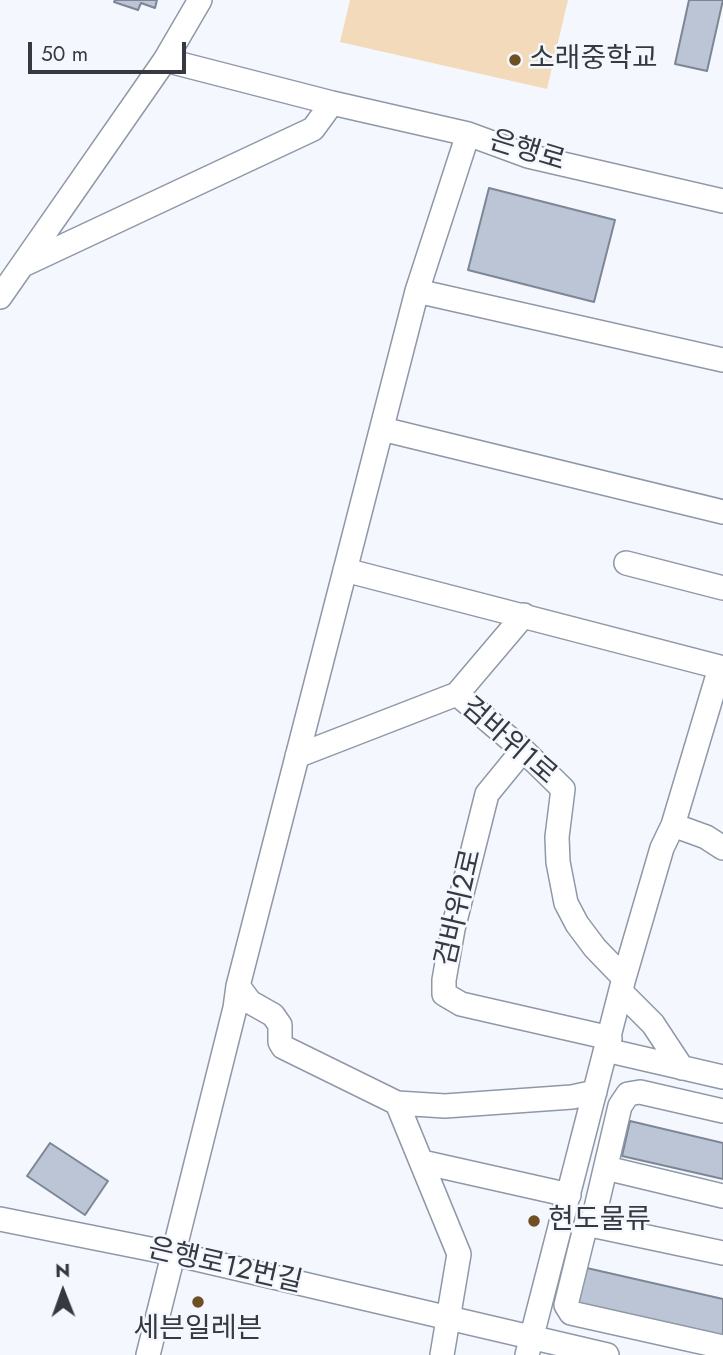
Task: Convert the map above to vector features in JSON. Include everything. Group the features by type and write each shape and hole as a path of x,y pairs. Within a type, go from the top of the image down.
{"street":[{"path":"0,296 165,60 200,0"},
{"name":"은행로","path":"165,60 331,103 468,134 528,156 723,201"},
{"path":"23,265 313,129 331,103"},
{"path":"148,1355 235,1008 238,986 417,291 468,134"},
{"path":"417,291 723,360"},
{"path":"382,429 723,512"},
{"path":"626,564 723,588"},
{"path":"345,570 722,668 673,825 662,848 622,985 529,1346"},
{"path":"457,694 524,615"},
{"name":"검바위1로","path":"297,756 457,694 523,750 563,789 557,837 558,862 566,903 577,924 622,985"},
{"name":"검바위2로","path":"523,750 487,794 453,929 444,993 461,1004 608,1044 682,1068 723,1077"},
{"path":"673,825 706,837 723,848"},
{"path":"622,985 653,1024 682,1068"},
{"path":"238,986 250,1002 273,1015 280,1025 282,1047 397,1102 445,1106 595,1093"},
{"path":"592,1225 620,1106 628,1094 640,1092 723,1111"},
{"path":"397,1102 459,1254 442,1355"},
{"path":"422,1162 569,1195"},
{"path":"606,1168 723,1196"},
{"name":"은행로12번길","path":"0,1219 175,1254 450,1318 529,1346 607,1355"},
{"path":"723,1254 586,1224 566,1305 571,1313 723,1347"}],"shaded area":[{"path":"350,0 568,0 547,89 340,42"}],"building":[{"path":"157,0 155,8 141,3 138,10 114,2"},
{"path":"689,0 723,0 707,71 675,64"},
{"path":"489,188 615,220 594,302 468,270"},
{"path":"630,1121 723,1143 723,1179 622,1156"},
{"path":"50,1143 108,1181 85,1215 27,1176"},
{"path":"578,1266 723,1299 723,1339 569,1304"}],"place":[{"name":"소래중학교","path":"515,60"},
{"name":"현도물류","path":"534,1221"},
{"name":"세븐일레븐","path":"198,1302"}]}
